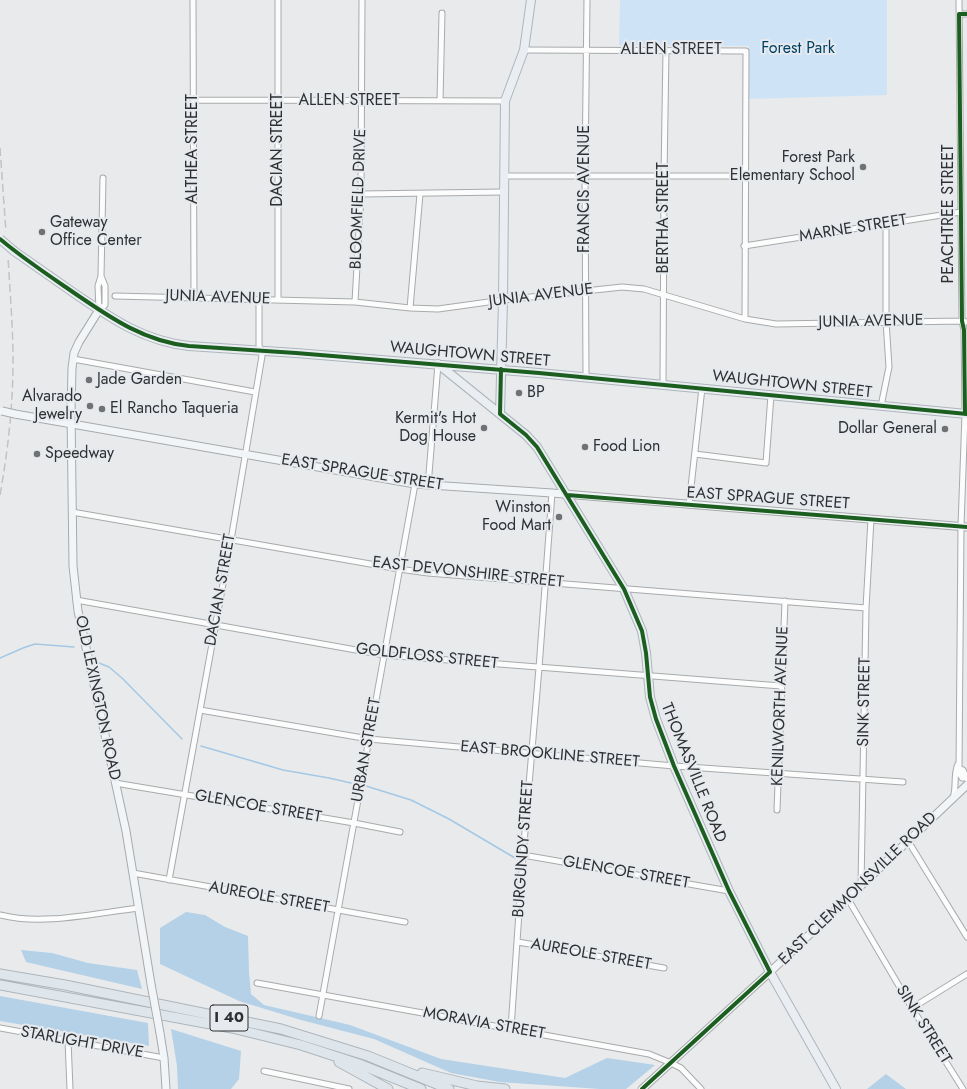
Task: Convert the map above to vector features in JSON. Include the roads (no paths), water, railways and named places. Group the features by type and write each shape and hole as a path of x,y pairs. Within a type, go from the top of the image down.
{"highway":[{"path":"0,968 65,985"},
{"name":"I 40","path":"0,974 65,985 281,1029 368,1056 450,1089"},
{"name":"I 40","path":"0,985 232,1028 301,1044 359,1064 421,1089"},
{"path":"301,1044 353,1069 388,1089"},
{"path":"390,1064 477,1086 505,1089"}],"main road":[{"path":"500,414 505,100 524,50 531,0"},
{"name":"WAUGHTOWN STREET","path":"0,239 99,310 136,331 165,342 189,346 438,364 966,414"},
{"name":"OLD LEXINGTON ROAD","path":"99,310 82,337 73,359 71,423 73,572 76,600 116,783 133,873 164,1058 166,1089"},
{"name":"THOMASVILLE ROAD","path":"438,364 526,435 537,447 624,589 642,631 646,653 650,697 656,719 674,766 729,891 770,972 836,1089"},
{"name":"EAST SPRAGUE STREET","path":"1,411 428,486 552,493 964,526"},
{"name":"EAST CLEMMONSVILLE ROAD","path":"642,1089 770,972 967,785"}],"street":[{"name":"ALTHEA STREET","path":"193,0 194,298"},
{"name":"DACIAN STREET","path":"278,0 278,300"},
{"name":"BLOOMFIELD DRIVE","path":"355,302 361,194 362,0"},
{"name":"FRANCIS AVENUE","path":"586,378 585,176 587,0"},
{"name":"PEACHTREE STREET","path":"959,0 958,14 964,174 961,212 964,247 966,414 959,773 962,778 967,778"},
{"path":"440,101 442,13"},
{"path":"958,14 967,14"},
{"name":"ALLEN STREET","path":"524,50 746,51 746,150 744,176"},
{"name":"BERTHA STREET","path":"664,385 664,176 666,50"},
{"name":"ALLEN STREET","path":"193,100 505,100"},
{"path":"504,176 744,176 745,319"},
{"path":"99,310 98,286 101,276 103,178"},
{"path":"361,194 503,192"},
{"path":"410,308 420,194"},
{"name":"MARNE STREET","path":"744,246 961,212"},
{"path":"881,406 889,367 886,322 886,224"},
{"name":"JUNIA AVENUE","path":"115,296 355,302 410,308 438,309 503,300 622,287 644,289 745,319 776,324 964,322"},
{"name":"DACIAN STREET","path":"169,880 231,540 244,454 262,356 259,345 259,299"},
{"path":"73,359 255,392"},
{"path":"428,486 438,364"},
{"path":"689,505 702,388"},
{"path":"695,454 766,463 771,395"},
{"name":"URBAN STREET","path":"319,1016 415,484"},
{"name":"BURGUNDY STREET","path":"511,1028 523,855 552,493"},
{"name":"EAST DEVONSHIRE STREET","path":"72,512 428,573 546,581 624,589 866,608"},
{"name":"SINK STREET","path":"861,886 866,608 871,519"},
{"name":"GOLDFLOSS STREET","path":"76,600 384,655 781,686"},
{"name":"KENILWORTH AVENUE","path":"777,810 784,601"},
{"name":"EAST BROOKLINE STREET","path":"200,710 369,740 674,766 778,772 902,782"},
{"path":"952,799 955,793 955,773 959,762"},
{"name":"GLENCOE STREET","path":"116,783 400,832"},
{"path":"908,841 967,937"},
{"name":"GLENCOE STREET","path":"523,855 729,891"},
{"name":"AUREOLE STREET","path":"133,873 405,922"},
{"name":"SINK STREET","path":"848,899 912,1008 963,1089"},
{"path":"0,915 12,918 59,918 139,908"},
{"name":"AUREOLE STREET","path":"518,942 664,968"},
{"path":"912,1008 967,974"},
{"name":"MORAVIA STREET","path":"257,984 511,1028 649,1054 681,1068 701,1089"},
{"name":"STARLIGHT DRIVE","path":"0,1028 164,1058"},
{"path":"68,1040 70,1089"},
{"path":"264,1072 349,1089"}],"waterway":[{"path":"0,658 35,644 74,647"},
{"path":"99,663 109,667 122,678 182,739"},
{"path":"201,746 283,770 351,783"},
{"path":"366,786 411,800 449,819 515,858"}],"railway":[{"path":"0,148 6,232"},
{"path":"0,495 10,428 13,378 8,257"}],"place":[{"name":"Forest Park Elementary School","path":"863,167"},
{"name":"Gateway Office Center","path":"42,232"},
{"name":"Jade Garden","path":"89,380"},
{"name":"BP","path":"519,393"},
{"name":"Alvarado Jewelry","path":"90,406"},
{"name":"El Rancho Taqueria","path":"102,409"},
{"name":"Kermit's Hot Dog House","path":"484,428"},
{"name":"Dollar General","path":"945,429"},
{"name":"Food Lion","path":"585,447"},
{"name":"Speedway","path":"37,454"},
{"name":"Winston Food Mart","path":"559,517"}],"park label":[{"name":"Forest Park","path":"798,49"}]}
